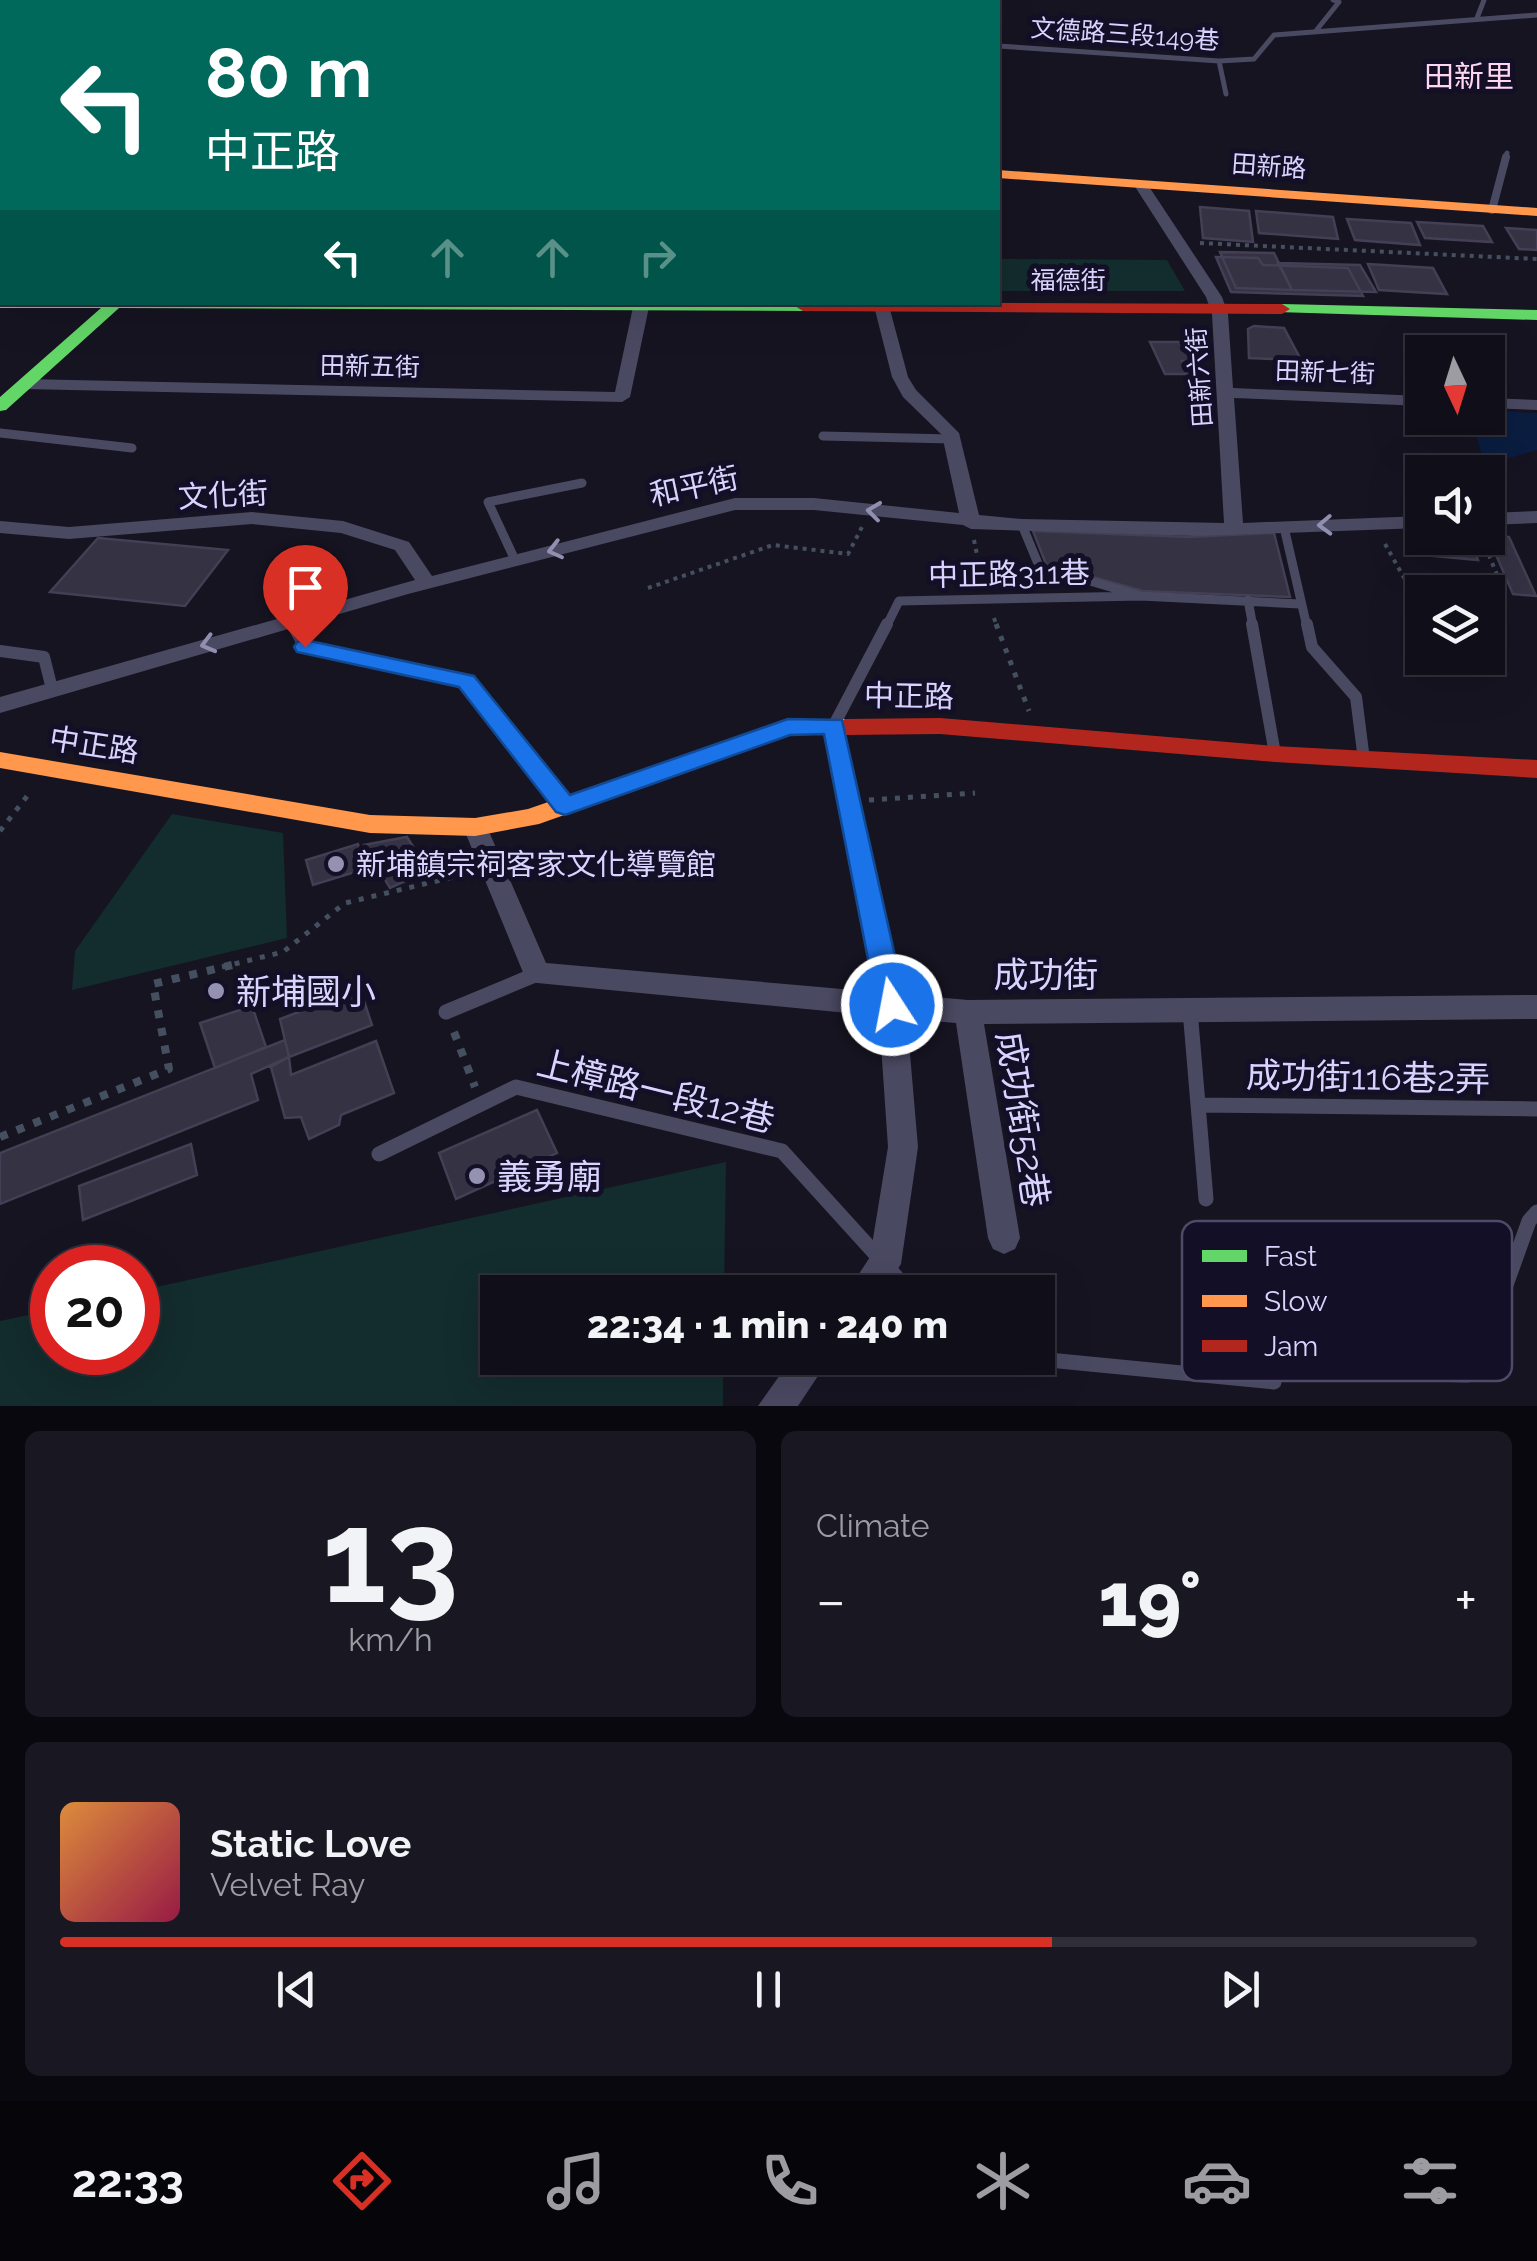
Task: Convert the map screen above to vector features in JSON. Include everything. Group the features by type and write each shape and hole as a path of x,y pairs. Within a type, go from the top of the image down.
{"street":[{"name":"田新路","path":"1000,174 1537,212"},
{"name":"田新六街","path":"1141,184 1218,308 1234,528"},
{"path":"0,406 114,305"},
{"name":"福德街","path":"290,305 1218,308 1537,315"},
{"path":"881,306 900,377 951,439 971,522"},
{"name":"田新五街","path":"25,384 622,397 641,307"},
{"name":"田新七街","path":"1226,393 1405,399"},
{"path":"1505,404 1537,405"},
{"name":"和平街","path":"0,705 428,583 736,504 814,504 1022,525 1234,528 1405,523"},
{"name":"文化街","path":"0,527 70,534 252,518 344,527 402,546 428,583"},
{"path":"1505,519 1537,518"},
{"name":"中正路","path":"0,760 370,824 475,827 530,818 788,727 940,726 1275,754 1537,770"},
{"path":"475,827 537,974"},
{"name":"成功街","path":"537,974 968,1012 1537,1008"},
{"path":"876,1275 885,1264 903,1147 892,1005"},
{"name":"成功街52巷","path":"968,1012 1004,1238"},
{"path":"776,1406 800,1375"}],"lane":[{"path":"776,0 801,0"},
{"path":"1315,32 1338,2 1333,0"},
{"path":"1476,18 1484,0"},
{"name":"文德路三段149巷","path":"1000,46 1219,61 1254,59 1274,35 1537,15"},
{"path":"1219,61 1226,94"},
{"path":"1492,210 1506,153"},
{"path":"0,433 132,448"},
{"path":"823,436 951,439"},
{"path":"515,560 488,502 582,483"},
{"path":"1022,525 1038,566 1141,596 1300,604"},
{"path":"1284,526 1312,647 1356,697 1364,760"},
{"name":"中正路311巷","path":"834,726 899,601 1141,596"},
{"path":"1248,600 1275,754"},
{"path":"290,621 305,647 466,681 565,806"},
{"path":"0,651 44,657 52,689"},
{"path":"834,726 892,1005"},
{"path":"446,1012 537,974"},
{"path":"1190,1010 1206,1199"},
{"name":"上樟路一段12巷","path":"379,1154 516,1087 782,1151 895,1275"},
{"name":"成功街116巷2弄","path":"1198,1105 1537,1109"},
{"path":"1512,1268 1529,1220 1537,1212"},
{"path":"1055,1361 1182,1373"},
{"path":"1264,1381 1274,1382"}],"path":[{"path":"1178,242 1537,259"},
{"path":"648,588 772,545 848,554 870,511"},
{"path":"971,522 986,598 1037,732"},
{"path":"1374,524 1405,581"},
{"path":"0,831 48,769"},
{"path":"851,802 976,793"},
{"path":"0,1136 169,1069 153,984 283,952 344,903 492,868"},
{"path":"446,1012 482,1104"}],"green space":[{"path":"1000,259 1167,260 1185,291 1000,291"},
{"path":"172,814 283,833 287,938 72,990 75,951"},
{"path":"726,1162 724,1275 480,1275 480,1375 723,1375 723,1406 0,1406 0,1321 30,1315 30,1375 160,1375 160,1286"}],"water":[{"path":"1505,412 1537,413 1537,450 1505,459 1505,455 1482,455 1476,435 1505,435"}],"building":[{"path":"1200,207 1249,211 1253,242 1203,238"},
{"path":"1256,211 1333,217 1338,239 1259,233"},
{"path":"1347,219 1411,223 1420,245 1355,240"},
{"path":"1417,222 1483,226 1492,242 1425,238"},
{"path":"1506,228 1537,230 1537,250 1519,249"},
{"path":"1220,252 1274,253 1292,290 1236,288"},
{"path":"1216,257 1258,258 1263,265 1348,268 1363,296 1231,292"},
{"path":"1278,263 1360,265 1376,292 1292,290"},
{"path":"1368,264 1433,268 1447,294 1379,290"},
{"path":"1284,328 1301,360 1249,358 1248,329"},
{"path":"1150,342 1182,342 1191,361 1182,361 1189,374 1165,374"},
{"path":"1033,531 1189,537 1274,533 1290,597 1143,591 1046,564"},
{"path":"1505,537 1509,537 1536,596 1513,594 1496,555 1505,555"},
{"path":"98,538 228,550 185,606 50,592"},
{"path":"1424,555 1476,555 1478,560"},
{"path":"407,837 428,871 390,888 364,845"},
{"name":"新埔鎮宗祠客家文化導覽館","path":"358,844 365,869 313,885 306,860"},
{"path":"360,989 372,1025 289,1057 280,1019"},
{"path":"252,1006 266,1047 215,1068 200,1023"},
{"path":"285,1040 289,1057 251,1074 258,1100 0,1204 0,1153"},
{"path":"376,1041 394,1093 341,1115 339,1125 309,1139 301,1117 285,1118 271,1067 289,1057 291,1075"},
{"name":"義勇廟","path":"537,1110 557,1153 456,1199 439,1153"},
{"path":"191,1144 197,1175 83,1220 79,1186"}],"traffic: fast":[{"path":"0,406 114,305"},
{"path":"535,305 803,306"},
{"path":"1282,309 1537,315"}],"traffic: slow":[{"path":"1000,174 1537,212"},
{"path":"0,760 370,824 475,827 530,818 788,727 845,727"}],"traffic: jam":[{"path":"803,306 1282,309"},
{"path":"845,727 940,726 1275,754 1537,769"}],"place":[{"name":"新埔鎮宗祠客家文化導覽館","path":"336,864"},
{"name":"新埔國小","path":"216,991"},
{"name":"義勇廟","path":"477,1176"}],"district":[{"name":"田新里","path":"1469,76"}],"route":[{"path":"305,647 466,681 565,806 788,727 834,726 892,1005"}]}
